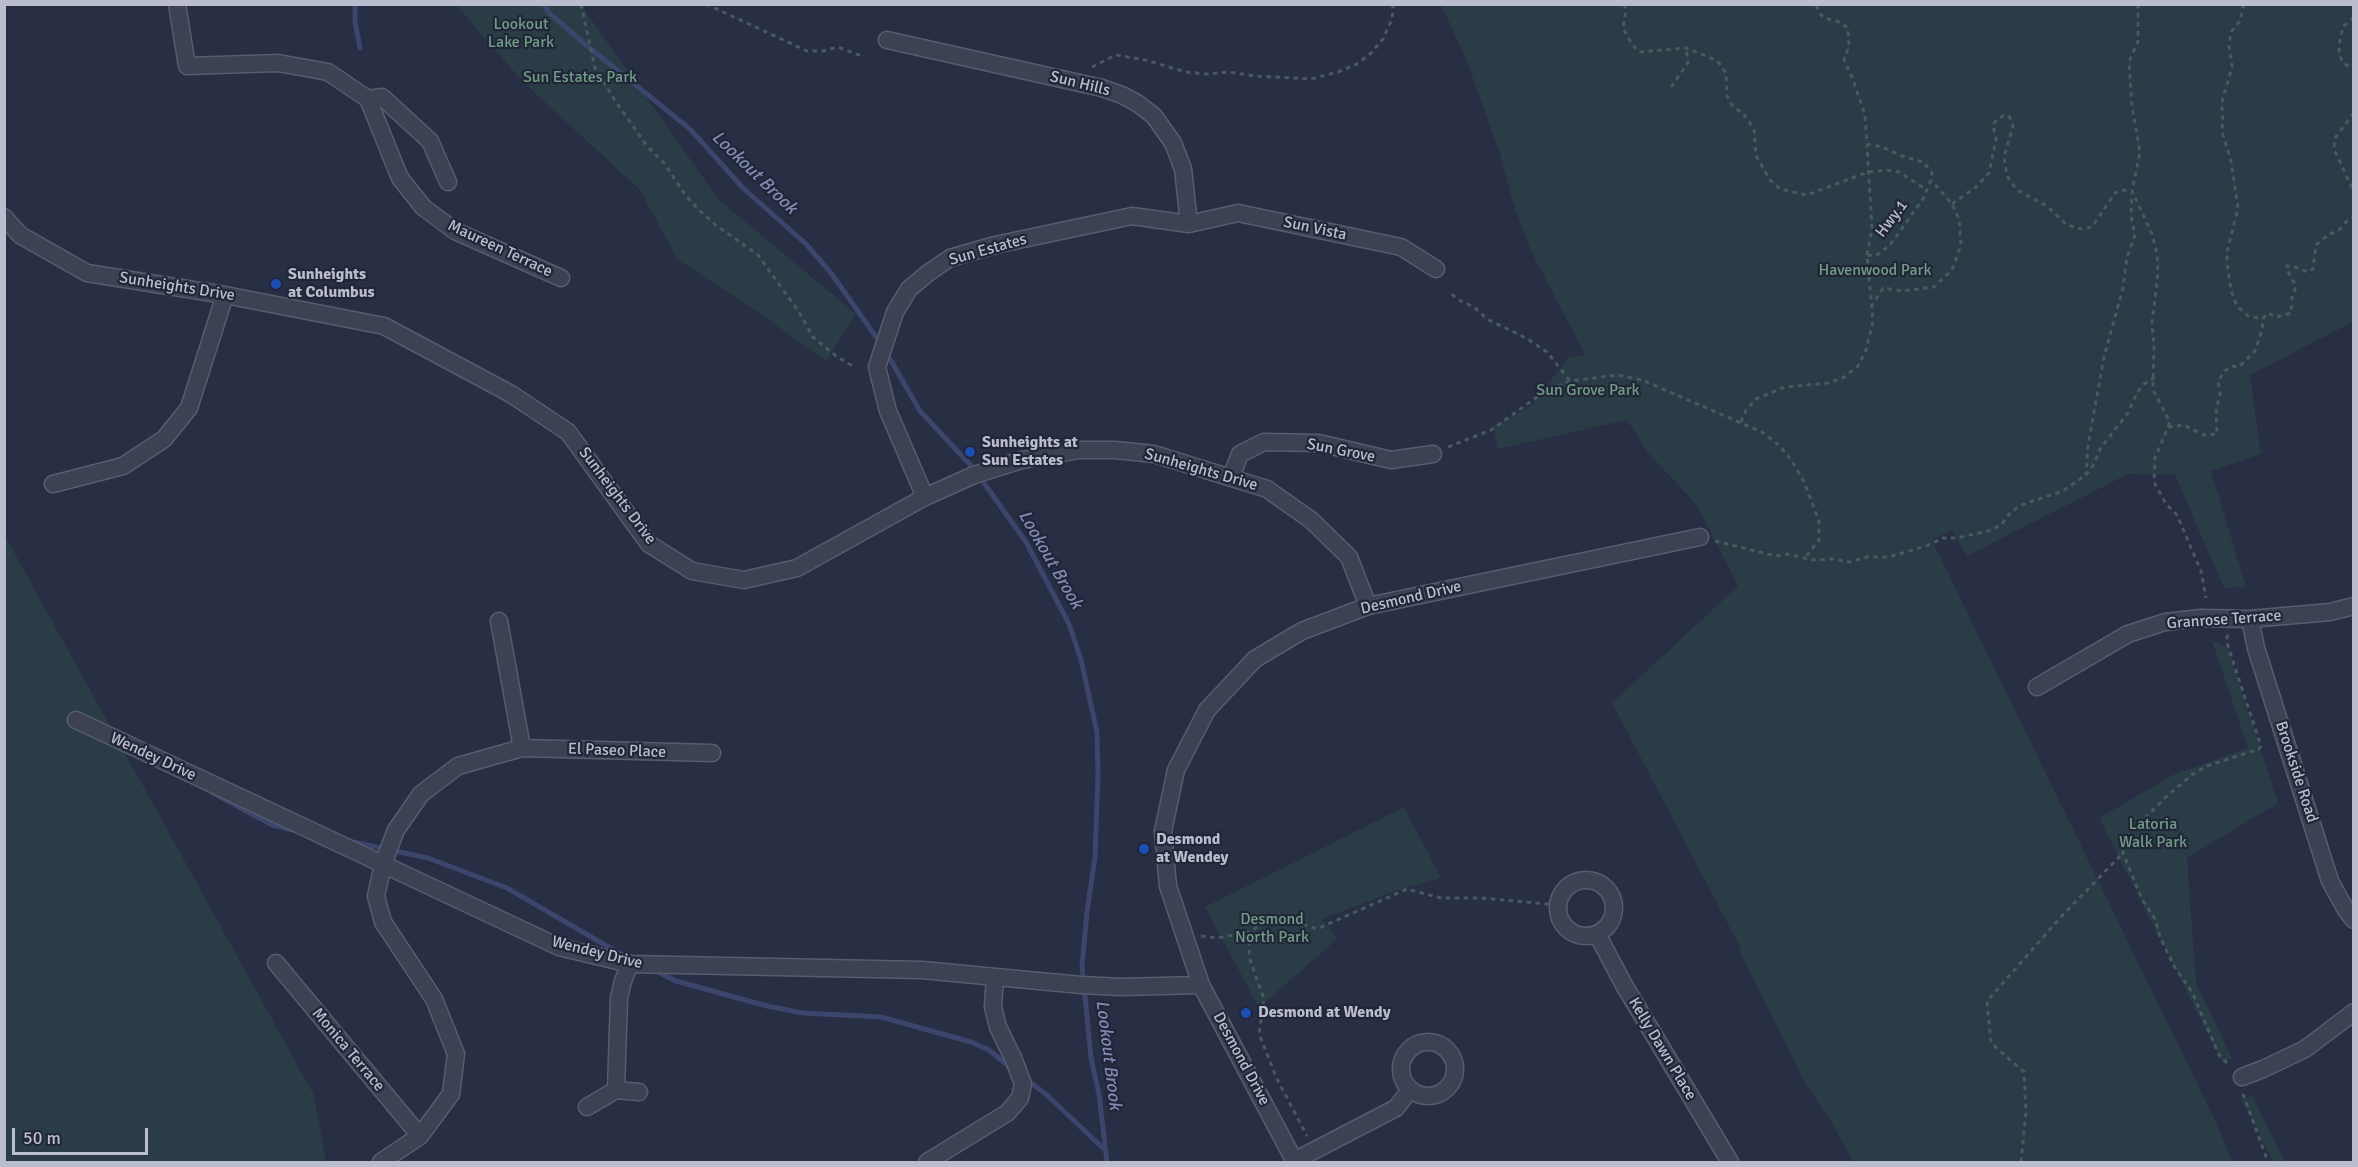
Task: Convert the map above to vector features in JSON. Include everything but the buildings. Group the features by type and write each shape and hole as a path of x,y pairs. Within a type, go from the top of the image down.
{"street":[{"path":"177,4 187,66 278,63 328,72 368,99 382,97 430,141 448,182"},
{"name":"Sun Hills","path":"887,40 1102,88 1137,103 1154,116 1173,143 1183,169 1189,224"},
{"name":"Maureen Terrace","path":"368,99 400,178 423,207 455,231 561,278"},
{"name":"Sun Vista","path":"1189,224 1238,213 1401,247 1436,269"},
{"name":"Sun Estates","path":"925,497 888,411 877,367 895,312 909,290 950,258 994,245 1131,216 1189,224"},
{"name":"Sunheights Drive","path":"4,217 20,234 87,273 225,295 384,326 511,394 568,432 649,544 692,571 744,580 797,568 925,497 974,475 1022,460 1079,450 1154,453 1267,489 1311,520 1349,557 1368,606"},
{"path":"53,484 123,465 164,439 189,408 225,295"},
{"name":"Sun Grove","path":"1231,477 1239,453 1264,442 1319,443 1391,460 1433,454"},
{"name":"Desmond Drive","path":"1295,1162 1201,985 1168,886 1163,831 1176,770 1207,710 1255,659 1302,631 1368,606 1700,537"},
{"name":"Granrose Terrace","path":"2037,687 2128,634 2165,622 2200,618 2250,619 2330,612 2354,606"},
{"name":"Brookside Road","path":"2250,619 2256,648 2330,881 2354,920"},
{"path":"499,621 522,748"},
{"name":"Wendey Drive","path":"76,720 560,948 630,964 922,970 1121,987 1201,985"},
{"name":"El Paseo Place","path":"383,864 396,830 421,794 458,766 522,748 712,753"},
{"path":"381,1162 420,1136 452,1094 456,1054 434,999 383,922 376,896 383,864"},
{"path":"1580,881 1592,881 1602,886 1610,894 1613,905 1612,917 1606,927 1597,934 1586,936 1574,934 1565,927 1559,917 1558,905 1569,885 1580,881"},
{"name":"Kelly Dawn Place","path":"1597,934 1624,985 1730,1162"},
{"name":"Monica Terrace","path":"276,963 420,1136"},
{"path":"616,1090 619,998 630,964"},
{"path":"938,1160 1007,1113 1020,1098 1023,1084 998,1027 993,1007 995,977"},
{"path":"2238,1078 2274,1065 2305,1049 2354,1012"},
{"path":"587,1107 616,1090 639,1092"},
{"path":"1295,1162 1396,1108 1410,1090"}],"path":[{"path":"581,4 595,68 647,146 664,163 686,196 700,211 758,255 799,312 813,337 836,357 854,367"},
{"path":"706,4 807,51 824,51 838,47 864,57"},
{"path":"1088,70 1116,56 1145,60 1186,72 1208,74 1229,72 1311,79 1338,72 1356,64 1371,53 1383,39 1392,19 1393,4"},
{"path":"1624,4 1626,10 1623,28 1639,52 1686,48 1711,58 1726,73 1727,96 1733,107 1743,113 1754,129 1756,156 1770,180 1780,189 1807,195 1868,172 1886,170 1899,172 1927,190"},
{"path":"1815,4 1824,18 1840,22 1848,28 1850,36 1844,60 1864,115 1867,144 1872,228 1867,255"},
{"path":"2086,475 2088,445 2104,357 2123,288 2127,257 2135,235 2131,216 2132,190 2140,152 2132,107 2129,62 2138,41 2138,4"},
{"path":"2244,4 2240,21 2231,32 2229,46 2232,67 2221,105 2222,132 2231,160 2238,208 2227,252 2227,263 2231,290 2237,306 2248,316 2263,319"},
{"path":"2354,17 2344,26 2340,37 2339,54 2343,63 2354,69"},
{"path":"1671,87 1688,63 1686,48"},
{"path":"2354,113 2335,138 2334,149 2354,192"},
{"path":"1952,204 1976,187 1989,173 1996,139 1993,125 2003,116 2009,116 2013,126 2004,157 2007,176 2017,190 2047,206 2067,225 2082,229 2092,227 2115,193 2121,190 2132,190"},
{"path":"1867,144 1923,162 1932,173 1931,180 1952,204 1959,219 1961,245 1952,270 1934,286 1902,291 1883,288 1871,309"},
{"name":"Hwy.1","path":"1741,422 1746,410 1756,399 1785,387 1828,383 1843,378 1858,366 1872,333 1873,321 1867,255 1876,256 1890,244 1923,199 1931,180"},
{"path":"2132,190 2152,234 2157,253 2158,273 2152,324 2153,390 2170,422 2155,458 2154,482 2166,504 2177,515 2201,571 2206,598"},
{"path":"2168,427 2184,425 2204,435 2217,434 2218,381 2225,371 2232,366 2240,367 2255,351 2263,319 2267,313 2277,317 2291,313 2296,286 2287,266 2308,272 2313,269 2316,245 2354,217"},
{"path":"1452,294 1474,307 1488,319 1526,338 1547,352 1570,381"},
{"path":"1433,454 1491,430 1544,392 1570,381 1618,375 1642,380 1741,422 1762,432 1779,445 1792,460 1814,503 1819,521 1819,540 1805,558"},
{"path":"1700,537 1776,556 1787,554 1850,562 1867,557 1888,557 1926,546 1943,538 1957,538 1988,531 2001,525 2010,513 2021,505 2063,491 2086,475 2094,464 2100,449 2128,413 2137,393 2144,384 2154,378"},
{"path":"2228,634 2226,640 2261,746 2259,749 2207,766 2193,774 2131,832 2124,843 2123,853 2142,899 2155,919 2160,937 2174,966 2193,992 2219,1055 2238,1078 2268,1162"},
{"path":"2020,1162 2026,1112 2024,1072 1991,1043 1987,1001 2060,918 2123,853"},
{"path":"1184,934 1217,938 1250,932 1268,919 1289,919 1317,929 1407,889 1440,898 1482,898 1558,905"},
{"path":"1250,932 1249,957 1264,999 1259,1034 1277,1079 1308,1137"}],"green space":[{"name":"Sun Estates Park","path":"456,5 581,5 719,200 856,314 826,361 762,315 677,259 640,190 523,82"},
{"name":"Havenwood Park","path":"1441,5 2353,5 2353,322 2250,375 2261,454 2211,471 2246,587 2224,588 2175,475 2128,474 1967,556 1952,530 1932,540 2213,1116 2233,1162 1853,1162 1832,1123 1805,1083 1740,952 1741,949 1612,703 1738,586 1697,505 1649,454 1627,420 1498,449 1493,426 1530,407 1569,357 1585,355 1531,251 1466,59"},
{"path":"4,534 314,1095 326,1162 5,1162"},
{"name":"Latoria Walk Park","path":"2212,641 2228,648 2278,803 2187,858 2196,983 2232,1058 2222,1062 2099,818 2173,775 2248,748"},
{"name":"Desmond North Park","path":"1404,807 1441,878 1395,891 1322,919 1338,938 1259,1008 1205,907"},
{"path":"2252,1096 2285,1162 2273,1162 2242,1100"}],"waterway":[{"path":"355,4 355,22 360,48"},
{"name":"Lookout Brook","path":"544,4 549,13 586,45 690,129 743,188 806,244 831,273 881,344"},
{"name":"Lookout Brook","path":"886,352 920,411 974,469 1026,542 1069,624 1081,660 1097,732 1098,776 1095,857 1082,966 1091,1058 1099,1094 1107,1162"},
{"path":"213,793 272,825 297,831"},
{"path":"353,842 428,858 507,888 624,956"},
{"path":"654,970 676,981 767,1006 803,1013 881,1017 971,1042 989,1050 1011,1068"},
{"path":"1026,1079 1047,1095 1105,1150"}],"place":[{"name":"Sunheights at Columbus","path":"276,284"},
{"name":"Sunheights at Sun Estates","path":"970,452"},
{"name":"Desmond at Wendey","path":"1144,849"},
{"name":"Desmond at Wendy","path":"1246,1013"}],"park label":[{"name":"Lookout Lake Park","path":"521,34"},
{"name":"Sun Grove Park","path":"1588,391"}]}
